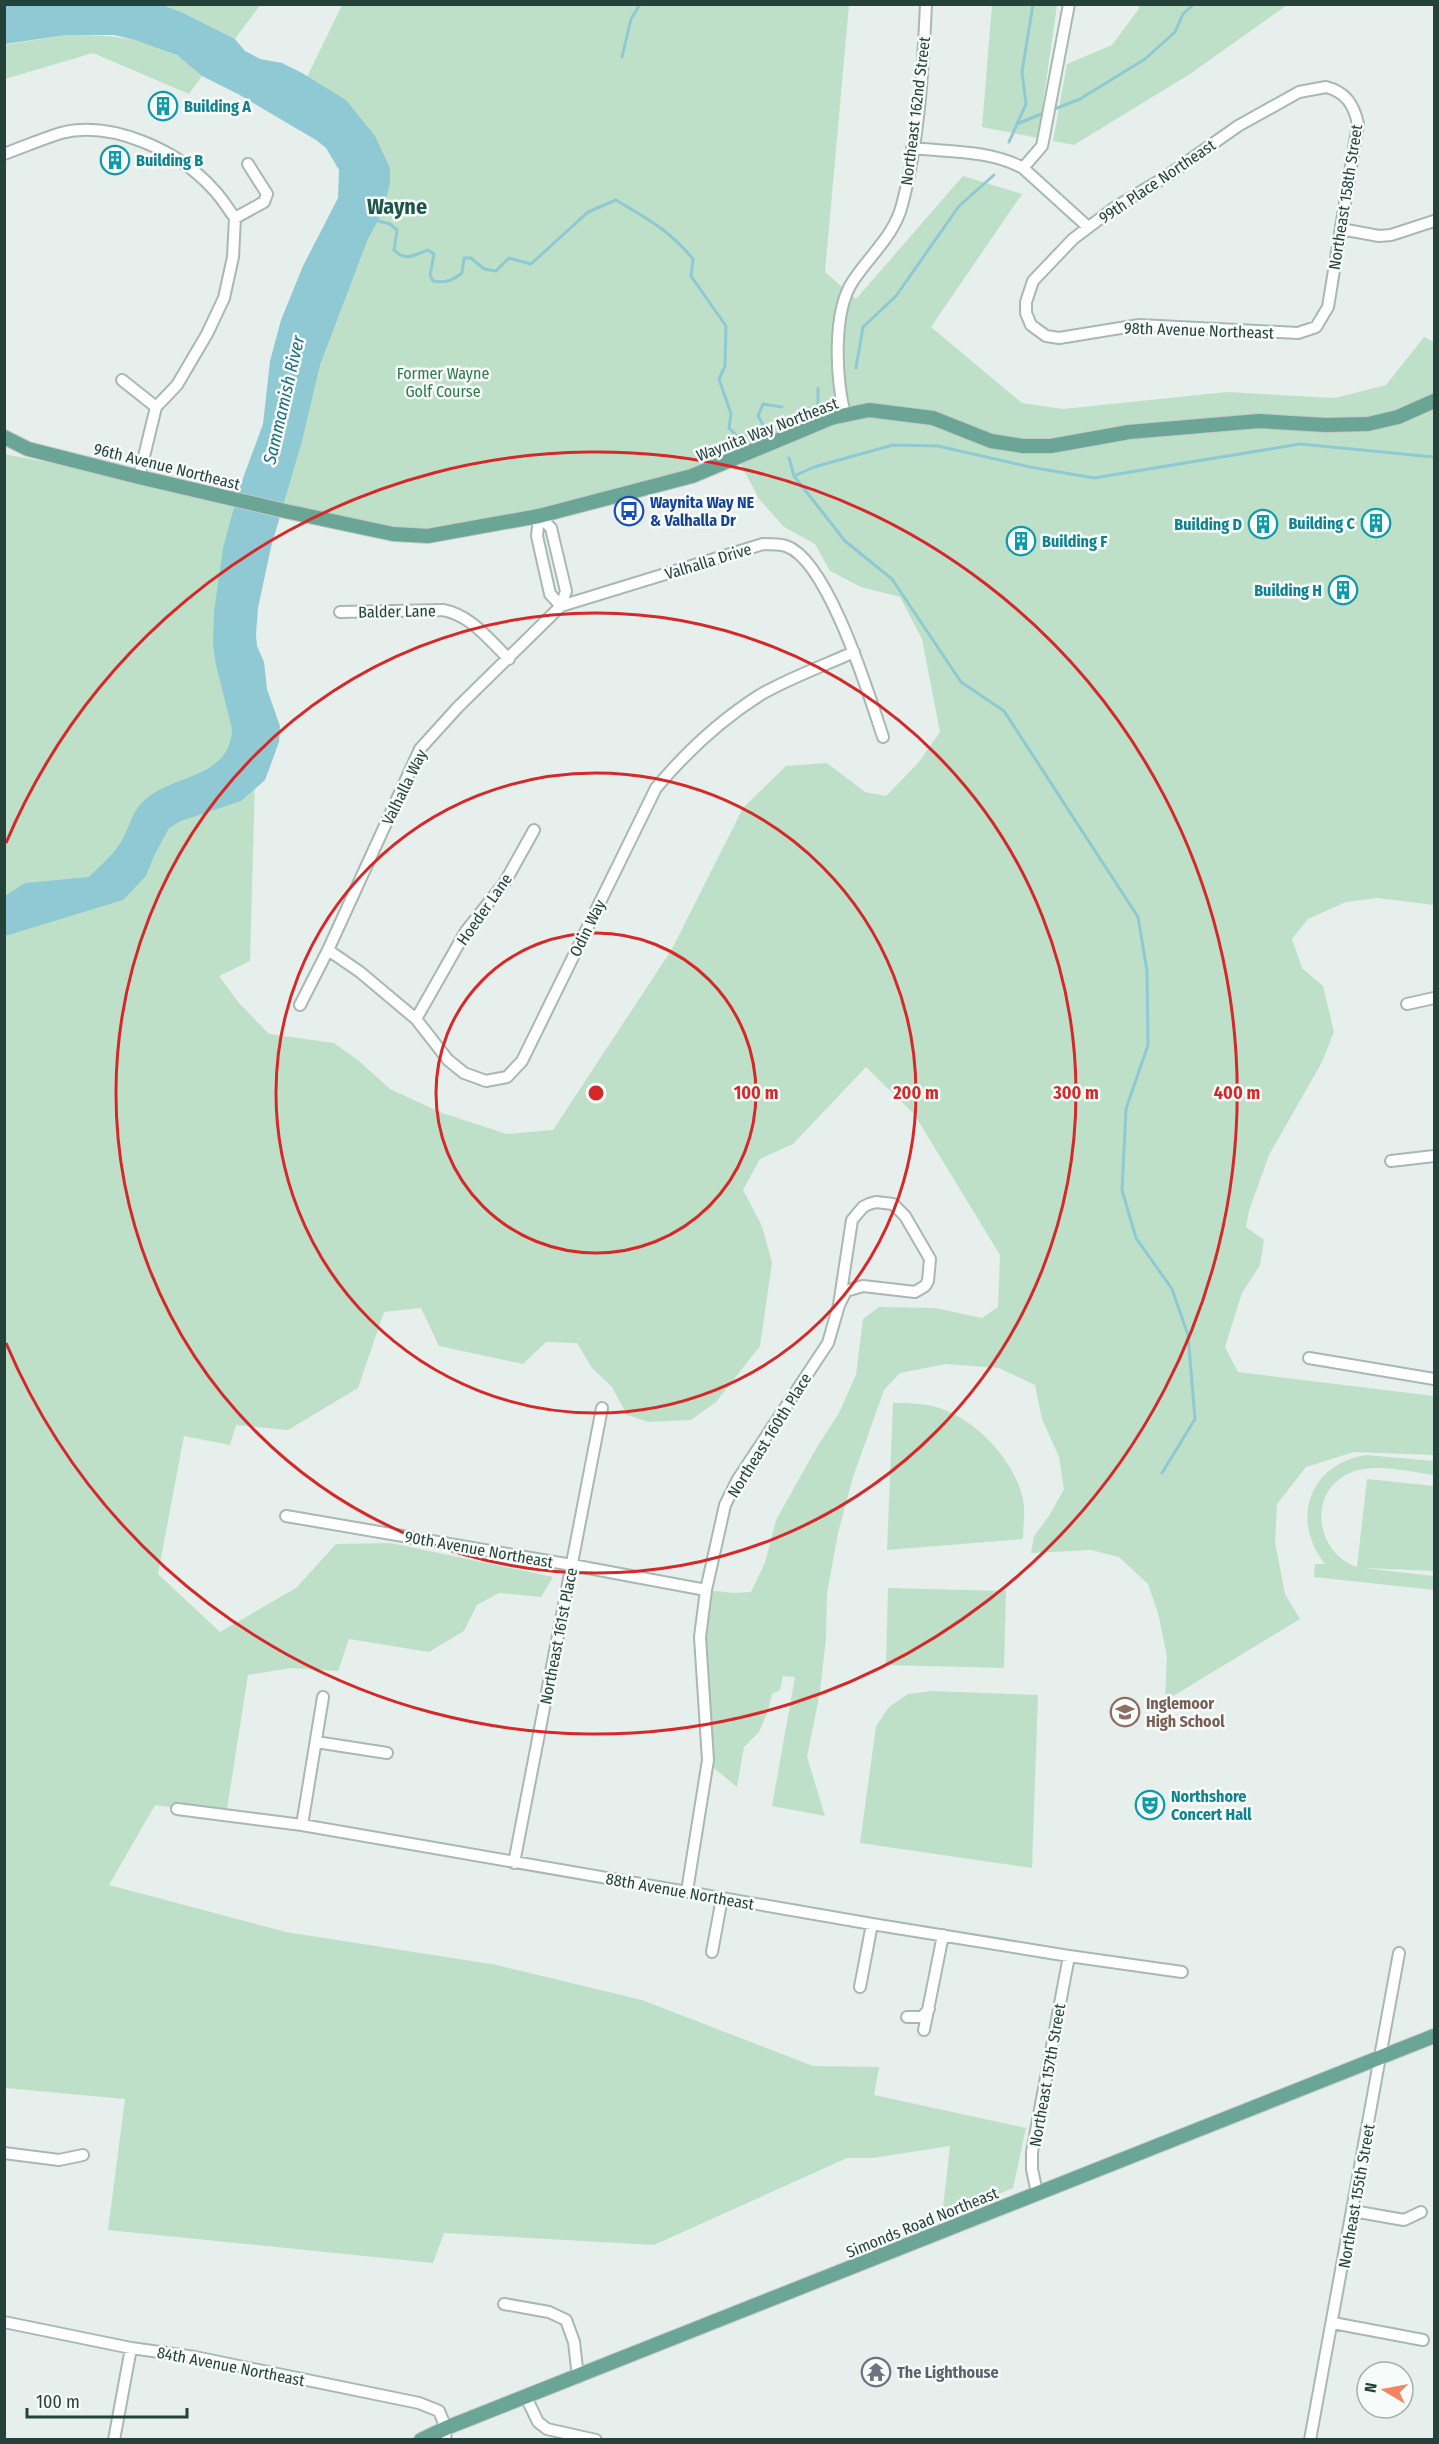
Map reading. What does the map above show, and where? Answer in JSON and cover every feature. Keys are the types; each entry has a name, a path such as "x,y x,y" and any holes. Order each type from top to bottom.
{"main road":[{"name":"Waynita Way Northeast","path":"324,519 393,534 428,536 539,516 692,476 831,418 869,410 901,412 933,418 991,441 1023,446 1051,446 1129,432 1259,421 1326,425 1368,424 1398,417 1434,401"},
{"name":"96th Avenue Northeast","path":"4,437 28,448 139,477 324,519"},
{"name":"Simonds Road Northeast","path":"421,2439 445,2434 526,2397 1434,2036"}],"street":[{"name":"Northeast 162nd Street","path":"845,415 838,372 842,306 850,286 882,246 898,217 912,148 926,4"},
{"path":"1023,168 1042,146 1070,4"},
{"name":"99th Place Northeast","path":"1026,308 1033,281 1088,227 1114,207 1167,176 1238,126 1299,92 1319,88"},
{"name":"Northeast 158th Street","path":"1316,327 1328,307 1358,124 1351,101 1334,90 1319,88"},
{"path":"4,154 62,133 98,130 147,143 176,158 213,188 235,218 233,257 224,298 207,334 177,385 156,407 139,477"},
{"path":"912,148 996,157 1023,168 1088,227"},
{"path":"235,218 264,202 267,194 248,164"},
{"path":"1341,229 1379,236 1391,235 1434,221"},
{"name":"98th Avenue Northeast","path":"1026,308 1031,325 1046,336 1059,338 1139,325 1298,333 1316,327"},
{"path":"123,380 156,407"},
{"path":"539,516 537,536 550,594 561,606"},
{"name":"Valhalla Drive","path":"561,606 763,544 787,546 818,574 854,652 883,736"},
{"name":"Valhalla Way","path":"300,1005 328,950 420,749 458,707 561,606"},
{"name":"Balder Lane","path":"340,612 443,610 455,612 466,618 509,659"},
{"name":"Odin Way","path":"328,950 360,972 416,1019 448,1060 464,1073 486,1081 507,1077 522,1061 656,788 687,751 718,725 762,694 854,652"},
{"name":"Hoeder Lane","path":"416,1019 466,931 505,882 534,831"},
{"path":"1407,1004 1434,998"},
{"path":"1390,1161 1434,1156"},
{"name":"Northeast 160th Place","path":"687,1892 708,1760 699,1637 706,1590 725,1505 738,1479 828,1343 839,1305 852,1220 868,1204 876,1202 893,1204 905,1216 930,1259 928,1281 925,1286 915,1292 857,1286 846,1291 839,1305"},
{"path":"1309,1358 1434,1379"},
{"name":"Northeast 161st Place","path":"514,1863 602,1408"},
{"name":"90th Avenue Northeast","path":"286,1516 706,1590"},
{"path":"302,1825 323,1697"},
{"path":"316,1742 387,1753"},
{"name":"88th Avenue Northeast","path":"177,1809 302,1825 943,1935 1182,1972"},
{"path":"712,1952 722,1898"},
{"path":"860,1987 872,1923"},
{"path":"924,2030 943,1935"},
{"name":"Northeast 155th Street","path":"1310,2439 1400,1953"},
{"name":"Northeast 157th Street","path":"1037,2193 1032,2169 1032,2152 1069,1956"},
{"path":"907,2017 920,2018 929,2009"},
{"path":"4,2154 59,2160 83,2155"},
{"path":"1353,2211 1404,2220 1421,2212"},
{"path":"504,2304 549,2312 566,2320 574,2342 578,2377"},
{"name":"84th Avenue Northeast","path":"4,2322 131,2348 195,2357 419,2403 439,2411 445,2434"},
{"path":"1333,2323 1423,2340"},
{"path":"114,2439 131,2348"},
{"path":"526,2397 541,2426 547,2430 596,2439"}],"green space":[{"path":"1140,4 1287,5 1190,74 1074,145 1053,141 1067,64 1112,45"},
{"path":"159,5 260,5 235,39 181,12"},
{"name":"Former Wayne Golf Course","path":"342,5 849,5 825,272 856,299 963,176 1022,194 931,327 1022,403 1063,409 1227,392 1335,398 1386,385 1424,337 1434,342 1434,905 1378,898 1346,902 1308,919 1292,939 1302,968 1323,986 1334,1032 1322,1062 1269,1155 1249,1211 1246,1227 1264,1240 1260,1265 1242,1293 1225,1347 1238,1372 1434,1396 1434,1455 1354,1452 1306,1467 1277,1504 1275,1542 1285,1594 1300,1619 1165,1701 1167,1656 1158,1613 1148,1584 1119,1557 1091,1550 1031,1553 1034,1536 1049,1516 1064,1489 1059,1457 1042,1419 1035,1385 999,1368 946,1364 900,1373 884,1390 853,1477 838,1533 827,1593 826,1638 820,1692 807,1757 825,1816 772,1806 795,1677 783,1676 780,1690 772,1694 759,1732 744,1747 737,1787 708,1763 700,1637 706,1590 751,1592 765,1563 776,1520 839,1413 856,1375 863,1319 879,1307 935,1308 982,1318 998,1307 1000,1255 914,1114 866,1067 793,1144 760,1159 743,1190 762,1226 772,1263 760,1346 716,1402 691,1420 649,1422 627,1415 612,1387 592,1368 577,1343 546,1342 523,1364 439,1346 421,1308 384,1312 358,1388 288,1430 236,1425 230,1445 184,1436 158,1574 220,1632 296,1588 336,1544 391,1543 553,1577 541,1597 499,1593 477,1605 464,1631 429,1652 349,1639 338,1671 291,1668 248,1675 226,1815 155,1805 109,1885 286,1932 497,1965 642,2000 813,2066 879,2067 874,2095 1026,2128 1013,2188 942,2216 950,2146 873,2158 847,2158 654,2245 444,2233 433,2263 108,2230 125,2099 5,2088 4,454 259,502 249,563 256,746 250,961 219,976 239,1003 269,1034 334,1043 359,1061 390,1089 442,1113 507,1134 553,1130 672,949 743,808 786,766 827,763 865,792 886,796 918,763 940,732 922,639 900,597 861,587 830,571 815,544 784,527 759,499 737,457 693,476 428,536 261,502 344,219 351,144 307,77"},
{"path":"992,5 1057,5 1038,138 982,127"},
{"path":"66,35 108,36 136,40 179,57 202,76 189,94 93,53 5,79 4,45"},
{"path":"893,1403 910,1403 939,1408 968,1422 982,1433 1005,1460 1021,1491 1024,1510 1023,1539 887,1550"},
{"path":"1366,1455 1434,1461 1434,1475 1382,1468 1352,1472 1338,1481 1328,1492 1322,1506 1325,1535 1332,1548 1343,1559 1357,1567 1367,1479 1434,1486 1434,1571 1363,1568 1434,1576 1434,1590 1314,1577 1315,1564 1325,1564 1314,1547 1309,1530 1308,1513 1311,1496 1319,1482 1331,1470 1346,1460"},
{"path":"888,1588 1006,1591 1004,1668 886,1665"},
{"path":"932,1691 1038,1695 1032,1868 860,1843 876,1726 889,1707 908,1694"}],"water":[{"name":"Sammamish River","path":"159,4 181,12 235,39 245,51 260,59 282,63 302,73 346,100 375,136 390,168 390,183 383,211 367,241 320,365 302,441 271,547 258,608 257,646 264,662 267,689 280,726 279,742 265,780 241,801 181,821 169,828 146,876 123,900 5,936 5,896 25,883 89,877 118,847 140,805 165,787 209,768 220,759 229,746 232,729 213,645 214,612 223,548 239,489 263,424 270,361 281,320 303,266 338,198 339,170 326,148 238,94 202,76 177,55 114,35 66,35 5,44 4,5"}],"waterway":[{"path":"622,57 631,19 640,4"},
{"path":"1009,142 1026,104 1022,72 1033,4"},
{"path":"1052,110 1080,99 1145,59 1175,32 1183,14 1194,4"},
{"path":"1017,124 1046,112"},
{"path":"856,368 863,327 896,296 959,206 994,175"},
{"path":"375,220 390,224 397,230 394,250 398,254 406,257 428,250 434,254 430,275 433,281 445,281 452,280 462,273 464,258 471,258 484,269 496,271 509,258 531,264 588,212 616,200 666,232 693,259 691,276 726,326 725,366 719,379 731,414 729,428 737,436 753,436 766,430 758,416 763,404 782,407"},
{"path":"810,409 818,407 818,388"},
{"path":"794,476 814,467 893,445 938,446 1030,467 1094,478 1300,444 1434,457"},
{"path":"789,458 794,476 845,541 892,579 961,682 1004,711 1138,917 1147,971 1148,1045 1126,1109 1122,1190 1136,1238 1172,1289 1188,1335 1195,1419 1162,1473"}],"place":[{"name":"Building A","path":"163,106"},
{"name":"Building B","path":"115,160"},
{"name":"Waynita Way NE & Valhalla Dr","path":"629,511"},
{"name":"Building C","path":"1376,523"},
{"name":"Building D","path":"1263,524"},
{"name":"Building F","path":"1021,541"},
{"name":"Building H","path":"1343,590"},
{"name":"Inglemoor High School","path":"1125,1712"},
{"name":"Northshore Concert Hall","path":"1150,1805"},
{"name":"The Lighthouse","path":"876,2372"}],"district":[{"name":"Wayne","path":"397,206"}]}
